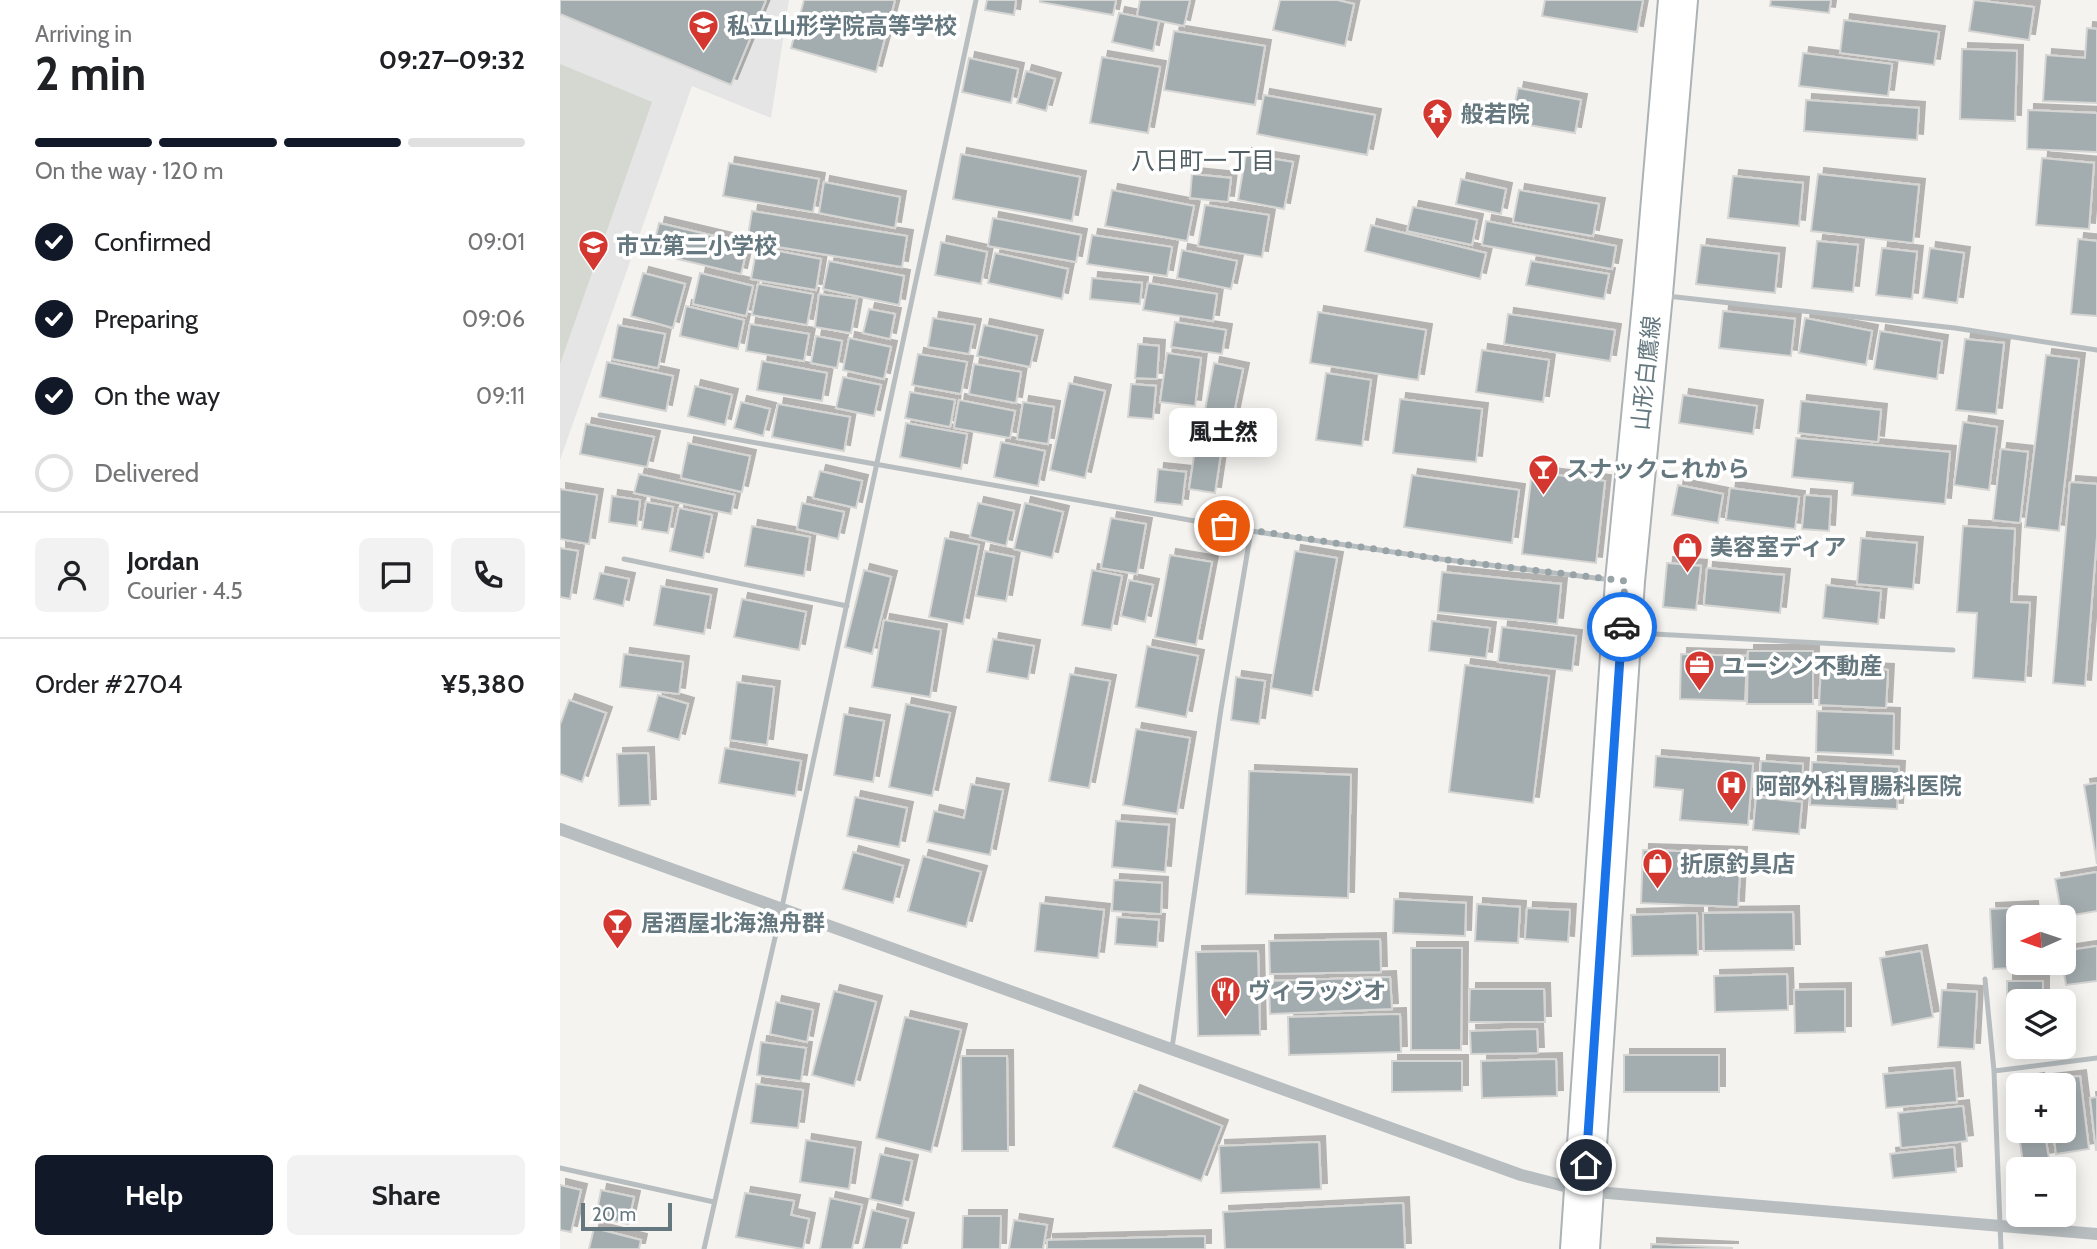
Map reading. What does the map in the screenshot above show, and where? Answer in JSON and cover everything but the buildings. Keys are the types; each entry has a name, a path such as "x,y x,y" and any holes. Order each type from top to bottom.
{"main road":[{"name":"山形白鷹線","path":"1580,1249 1625,581 1678,0"}],"street":[{"path":"560,829 1521,1175 1584,1191 2097,1234"}],"lane":[{"path":"704,1249 782,907 976,0"},
{"path":"1653,295 1955,328 2097,350"},
{"path":"600,415 1251,531 1440,559 1625,581"},
{"path":"1172,1048 1219,722 1251,531"},
{"path":"624,559 847,606"},
{"path":"1621,632 1952,650"},
{"path":"1985,979 1994,1072 2001,1249"},
{"path":"1994,1072 2097,1058"},
{"path":"560,1168 714,1202"}],"shaded area":[{"name":"市立第二小学校","path":"560,0 789,0 771,118 692,86 560,460"},
{"path":"560,64 652,102 560,364"}],"way so far":[{"path":"1224,526 1440,559 1625,581 1622,627"}],"place":[{"name":"私立山形学院高等学校","path":"704,53"},
{"name":"般若院","path":"1438,141"},
{"name":"市立第二小学校","path":"593,273"},
{"name":"スナックこれから","path":"1543,496"},
{"name":"風土然","path":"1224,526"},
{"name":"美容室ディア","path":"1687,574"},
{"name":"ユーシン不動産","path":"1699,693"},
{"name":"阿部外科胃腸科医院","path":"1732,813"},
{"name":"折原釣具店","path":"1657,891"},
{"name":"居酒屋北海漁舟群","path":"618,950"},
{"name":"ヴィラッジオ","path":"1225,1018"}],"district":[{"name":"八日町一丁目","path":"1203,160"}],"route":[{"path":"1586,1165 1622,627"}]}
